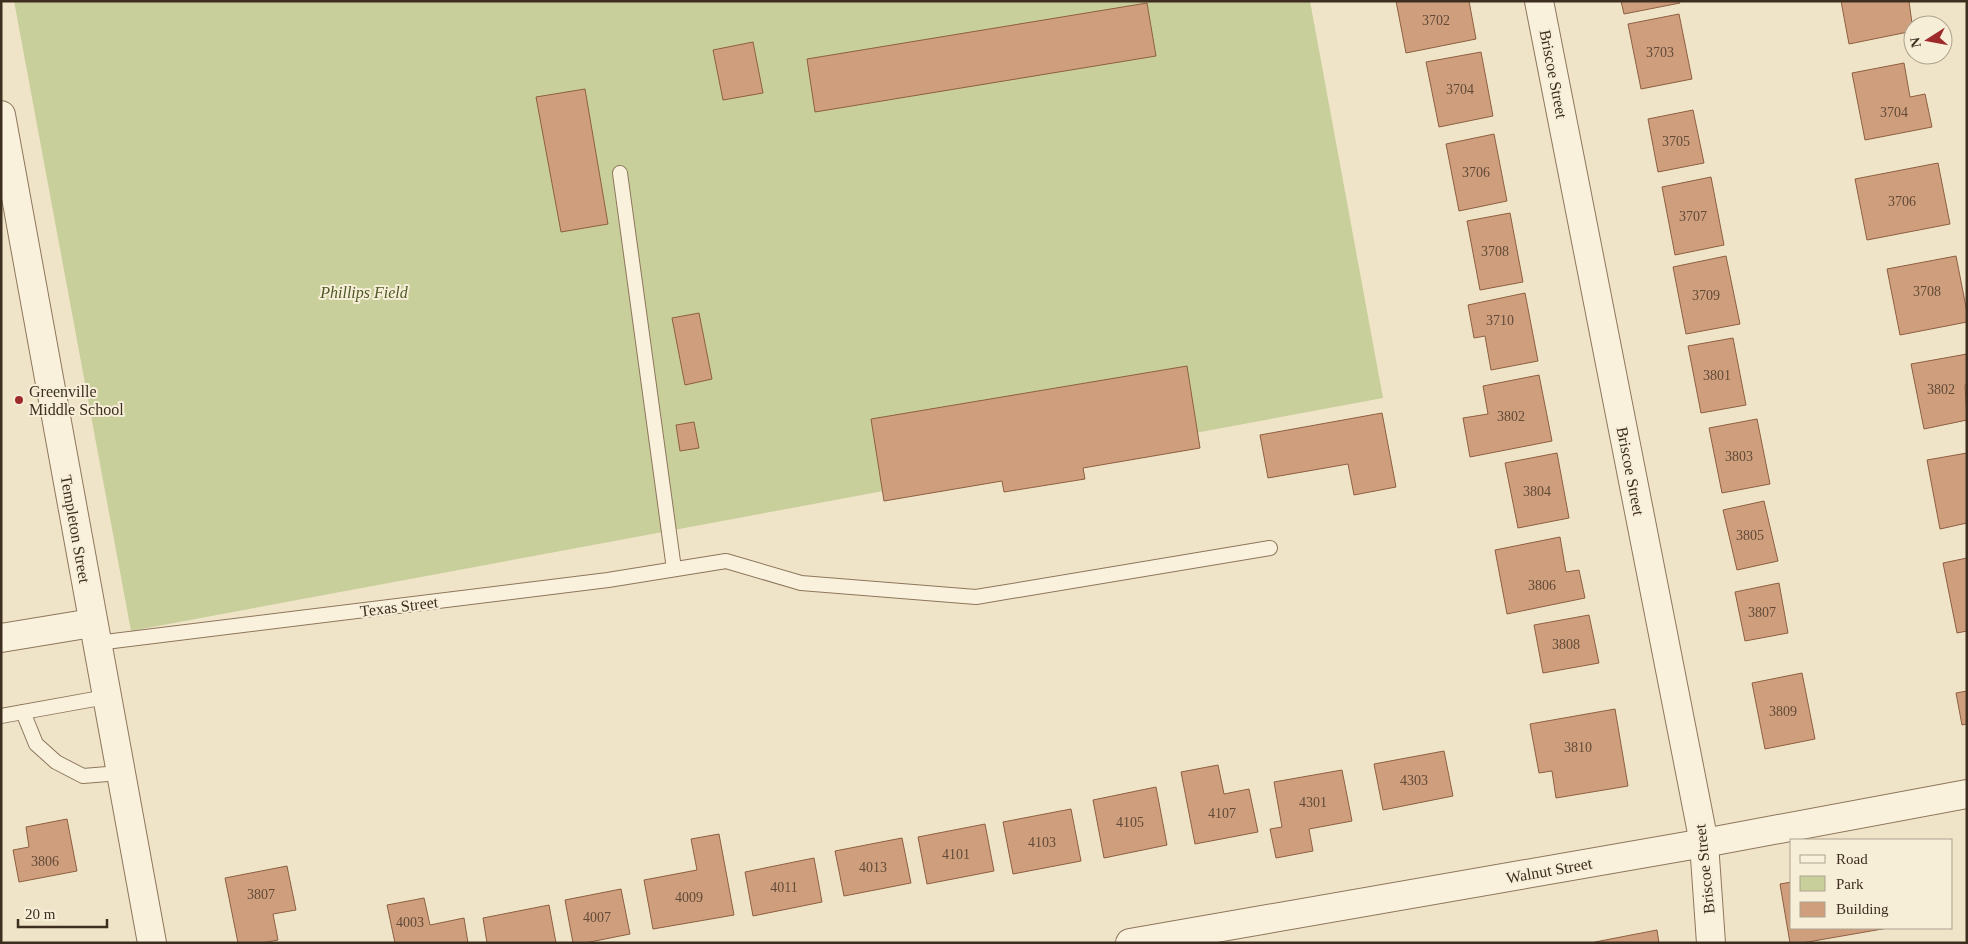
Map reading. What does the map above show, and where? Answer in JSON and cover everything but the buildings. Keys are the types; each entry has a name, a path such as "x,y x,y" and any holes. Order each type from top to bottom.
{"street":[{"name":"Briscoe Street","path":"1540,1 1704,843 1711,943"},
{"name":"Templeton Street","path":"1,115 152,943"},
{"name":"Texas Street","path":"1,638 94,633"},
{"name":"Walnut Street","path":"1130,943 1704,843 1967,794"}],"lane":[{"path":"620,173 674,569"},
{"name":"Texas Street","path":"94,633 608,580 726,561 801,583 976,597 1270,548"},
{"path":"1,716 106,697"},
{"path":"23,712 36,744 56,762 83,776 120,773"}],"green space":[{"name":"Phillips Field","path":"14,1 1310,1 1383,398 131,631"}],"place":[{"name":"Greenville Middle School","path":"19,400"}]}
